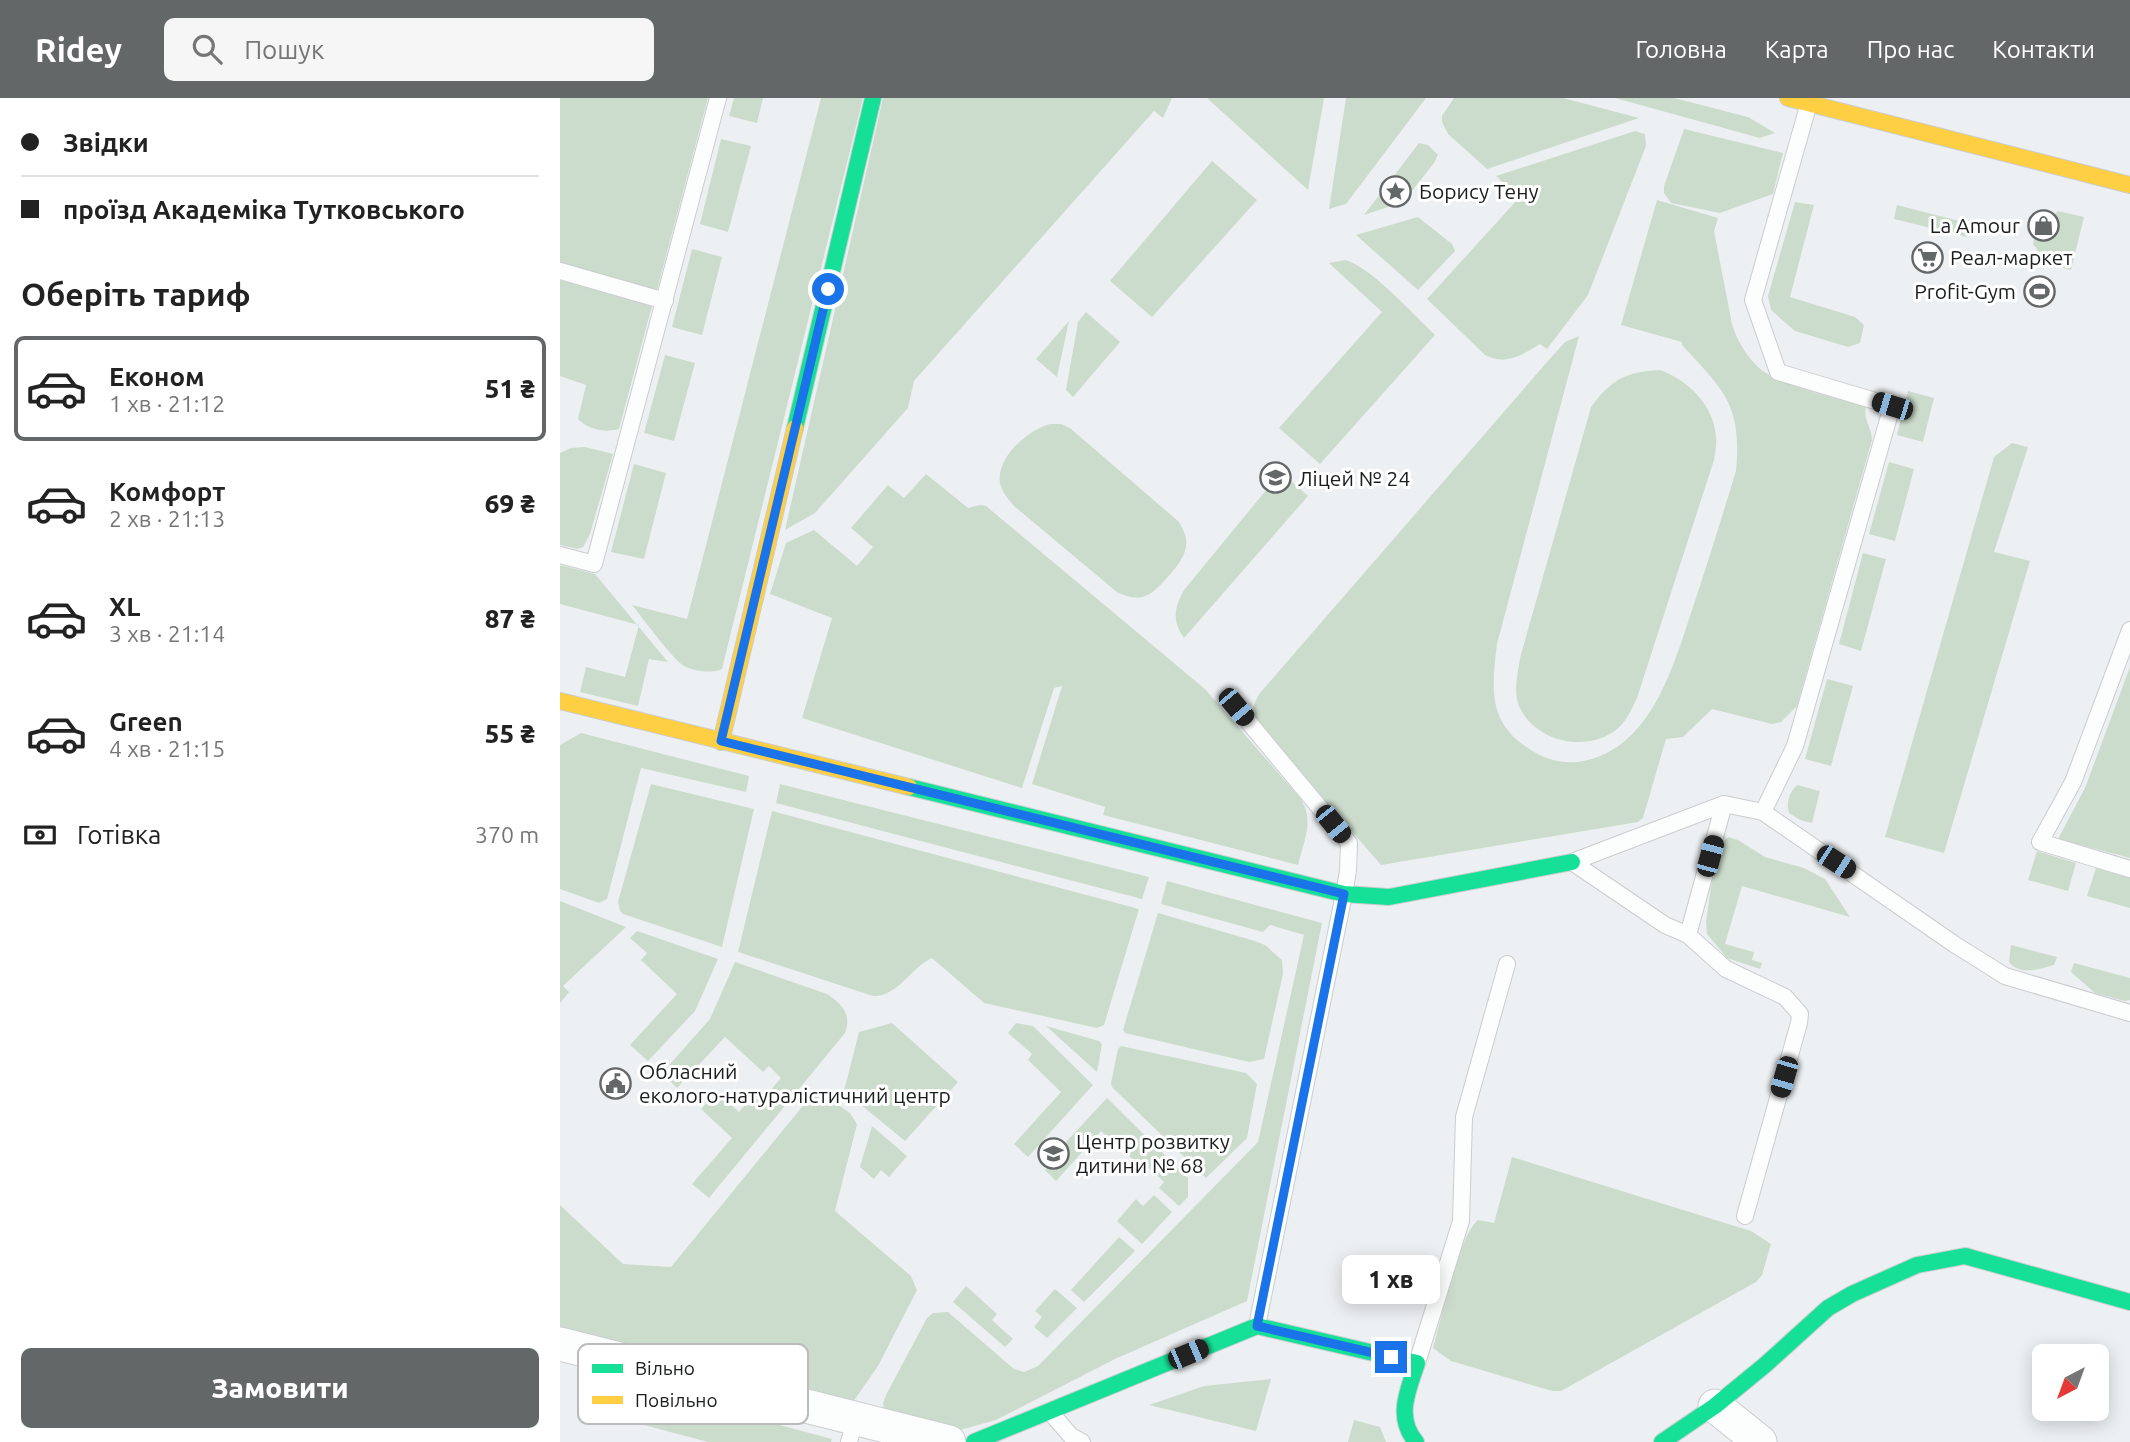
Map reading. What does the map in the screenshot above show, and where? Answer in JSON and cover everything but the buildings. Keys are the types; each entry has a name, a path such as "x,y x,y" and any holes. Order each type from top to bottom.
{"street":[{"path":"721,741 873,98"},
{"path":"1788,98 2128,178"},
{"path":"560,701 1344,894 1389,897 1572,862"},
{"path":"1661,1442 1715,1406 1828,1308 1852,1294 1917,1265 1965,1256 2130,1302"},
{"path":"974,1442 1257,1326 1417,1363 1403,1419 1406,1432 1416,1442"},
{"path":"560,1345 578,1350"},
{"path":"1715,1406 1760,1442"},
{"path":"808,1418 852,1431 949,1442"}],"lane":[{"path":"560,555 594,564 718,98"},
{"path":"1763,812 1795,746 1892,406 1778,372 1754,300 1809,103"},
{"path":"560,271 665,300"},
{"path":"2130,630 2073,782 2040,842 2130,869"},
{"path":"1236,707 1349,843 1349,871 1257,1326"},
{"path":"1688,935 1724,804"},
{"path":"1572,862 1724,804 1763,812 1954,944 2005,976 2130,1013"},
{"path":"1572,862 1665,925 1688,935 1726,969 1785,997 1800,1014 1745,1216"},
{"path":"1417,1363 1461,1221 1464,1117 1507,964"},
{"path":"1050,1412 1071,1436 1082,1442"}],"green space":[{"path":"560,98 708,98 657,290 560,263"},
{"path":"734,98 763,98 757,123 729,116"},
{"path":"821,98 863,98 722,669 714,671 688,668 666,648 632,605 687,619"},
{"path":"883,98 1172,98 1163,118 1154,111 914,381 908,408 815,513 785,530"},
{"path":"1207,98 1324,98 1308,190"},
{"path":"1346,98 1426,98 1346,204 1329,209"},
{"path":"1454,98 1563,98 1639,118 1487,169 1448,134 1442,122 1442,116"},
{"path":"1615,98 1674,98 1748,117 1775,133 1760,138"},
{"path":"1684,129 1783,153 1773,194 1720,213 1671,203 1664,193 1664,186"},
{"path":"1635,131 1645,134 1646,146 1588,295 1547,349 1540,344 1506,359 1485,355 1427,299 1519,198 1496,176"},
{"path":"721,139 751,146 728,232 700,224"},
{"path":"1419,143 1428,145 1438,155 1434,163 1403,202 1364,215"},
{"path":"1212,161 1257,200 1152,317 1110,281"},
{"path":"1657,200 1718,218 1714,231 1732,324 1741,344 1755,364 1788,384 1866,406 1872,440 1797,706 1781,722 1772,724 1712,709 1683,737 1666,739 1643,818 1638,822 1381,865 1255,720 1255,703 1260,693 1547,362 1565,342 1579,336 1497,644 1495,702 1505,726 1528,748 1556,761 1580,762 1611,751 1631,736 1647,717 1671,670 1736,471 1737,448 1733,414 1727,400 1682,342 1621,325"},
{"path":"1795,202 1814,205 1790,297 1855,317 1864,325 1860,343 1848,347 1795,331 1771,310 1768,296"},
{"path":"1897,205 1971,224 1967,237 1894,219"},
{"path":"2058,211 2084,217 2071,270 2035,260 2035,232 2048,235 2052,217"},
{"path":"1418,217 1452,244 1455,251 1418,290 1356,235"},
{"path":"692,249 722,257 702,335 672,327"},
{"path":"1345,260 1379,281 1435,335 1320,464 1279,428 1382,312 1329,263"},
{"path":"560,280 652,306 619,429 597,430 578,419 586,385 560,376"},
{"path":"1086,312 1120,342 1073,397 1066,390 1078,322"},
{"path":"1069,321 1057,377 1036,359"},
{"path":"665,355 695,363 674,441 644,433"},
{"path":"1660,370 1680,380 1705,404 1714,425 1714,460 1631,711 1620,727 1604,737 1576,742 1562,740 1537,728 1519,706 1516,689 1520,658 1591,407 1620,379 1628,375"},
{"path":"1908,391 1934,398 1923,442 1897,435"},
{"path":"1050,424 1061,424 1070,428 1178,521 1186,538 1185,552 1172,572 1151,593 1138,598 1118,593 1014,506 1004,492 1000,473 1008,454 1023,438"},
{"path":"2012,443 2028,447 1994,552 2030,561 1944,853 1885,837 1994,457"},
{"path":"585,447 613,454 590,534 583,547 577,549 560,545 560,453 571,448"},
{"path":"1889,462 1914,469 1895,541 1869,534"},
{"path":"634,464 666,473 644,559 611,552"},
{"path":"1281,472 1308,496 1184,638 1176,614 1184,590"},
{"path":"926,474 968,508 986,506 1205,689 1300,798 1308,822 1298,865 1103,815 1105,807 1032,784 1062,686 1054,688 1022,788 802,718 832,618 770,594 786,543 814,530 857,566 873,547 851,528 888,485 904,498"},
{"path":"1863,553 1886,559 1861,651 1839,644"},
{"path":"560,565 595,574 637,624 560,604"},
{"path":"639,627 668,662 649,659 638,706 580,692 586,667 625,677"},
{"path":"2130,667 2130,858 2058,839 2085,788"},
{"path":"1827,679 1853,686 1831,766 1805,759"},
{"path":"581,733 749,776 746,792 641,768 607,899 599,903 560,889 560,745"},
{"path":"651,784 754,809 722,947 620,911 618,902"},
{"path":"780,784 1149,877 1142,899 776,803"},
{"path":"1797,785 1820,791 1812,823 1789,813 1789,798"},
{"path":"772,811 1139,909 1104,1025 1097,1028 984,1003 932,958 890,992 873,996 738,952"},
{"path":"1729,837 1765,857 1804,868 1825,879 1850,917 1742,886 1725,944 1754,952 1752,960 1762,963 1760,969 1727,958 1707,934 1706,922 1722,842"},
{"path":"2037,851 2076,863 2068,891 2028,880"},
{"path":"2096,868 2130,878 2130,908 2087,896"},
{"path":"1167,881 1322,923 1247,1301 1115,1359 996,1420 960,1430 884,1409 887,1393 927,1318 933,1313 948,1312 1014,1369 1024,1372 1038,1366 1258,1142 1304,935 1270,925 1263,932 1161,904"},
{"path":"560,901 626,927 563,986 569,992 560,1003"},
{"path":"1158,913 1255,941 1265,945 1282,960 1283,974 1264,1059 1249,1062 1125,1033 1123,1030"},
{"path":"637,931 718,959 695,1011 648,1061 630,1045 677,994 641,960 647,953 630,938"},
{"path":"2011,945 2057,957 2054,965 2030,970 2019,969 2009,962"},
{"path":"735,962 827,994 844,1010 847,1026 845,1033 709,1198 692,1184 732,1138 701,1109 717,1092 739,1112 756,1092 764,1098 781,1078 769,1066 763,1072 725,1037 677,1088 662,1073 710,1019"},
{"path":"2074,963 2130,978 2130,1000 2095,993 2071,972"},
{"path":"892,1023 958,1082 905,1141 844,1091 859,1032"},
{"path":"1016,1023 1033,1026 1093,1085 1028,1157 1014,1144 1061,1092 1028,1060 1032,1054 1008,1033"},
{"path":"1046,1026 1099,1041 1102,1044 1097,1072"},
{"path":"1121,1046 1246,1073 1257,1084 1247,1138 1206,1178 1112,1087 1118,1049"},
{"path":"815,1091 850,1113 857,1124 835,1211 911,1276 917,1290 878,1366 853,1402 808,1391 808,1344 614,1344 560,1331 560,1205 623,1264 671,1267"},
{"path":"1107,1098 1188,1178 1188,1197 1179,1206 1159,1188 1164,1182 1140,1160 1137,1163 1101,1131 1056,1181 1045,1170 1055,1158 1053,1156"},
{"path":"872,1126 907,1156 889,1177 881,1170 874,1179 860,1167"},
{"path":"1512,1157 1751,1231 1771,1244 1762,1275 1756,1282 1561,1391 1552,1391 1451,1361 1433,1348 1451,1279 1471,1229 1478,1220 1494,1223"},
{"path":"1154,1195 1172,1212 1142,1244 1117,1221 1136,1199 1143,1206"},
{"path":"1119,1237 1135,1251 1084,1302 1071,1290"},
{"path":"966,1286 997,1314 992,1320 1013,1339 1005,1347 953,1302"},
{"path":"1055,1289 1077,1308 1047,1338 1034,1327 1042,1317 1035,1311"},
{"path":"1271,1379 1256,1431 1149,1405 1204,1386"},
{"path":"1354,1420 1380,1427 1386,1442 1348,1442"},
{"path":"640,1424 776,1424 832,1439 831,1442 708,1442"}],"traffic: fast":[{"path":"795,428 873,98"},
{"path":"909,787 1344,894 1389,897 1572,862"},
{"path":"1662,1442 1715,1406 1828,1308 1852,1294 1917,1265 1965,1256 2130,1302"},
{"path":"974,1442 1257,1326 1417,1363 1405,1404 1406,1423 1416,1442"}],"traffic: slow":[{"path":"1788,98 2130,185"},
{"path":"721,742 795,428"},
{"path":"560,701 909,787"}],"place":[{"name":"Борису Тену","path":"1396,191"},
{"name":"La Amour","path":"2043,225"},
{"name":"Реал-маркет","path":"1927,257"},
{"name":"Profit-Gym","path":"2039,291"},
{"name":"Ліцей № 24","path":"1275,478"},
{"name":"Обласний еколого-натуралістичний центр","path":"616,1083"},
{"name":"Центр розвитку дитини № 68","path":"1053,1153"}],"route":[{"path":"828,289 721,741 1344,894 1257,1326 1391,1357"}]}
